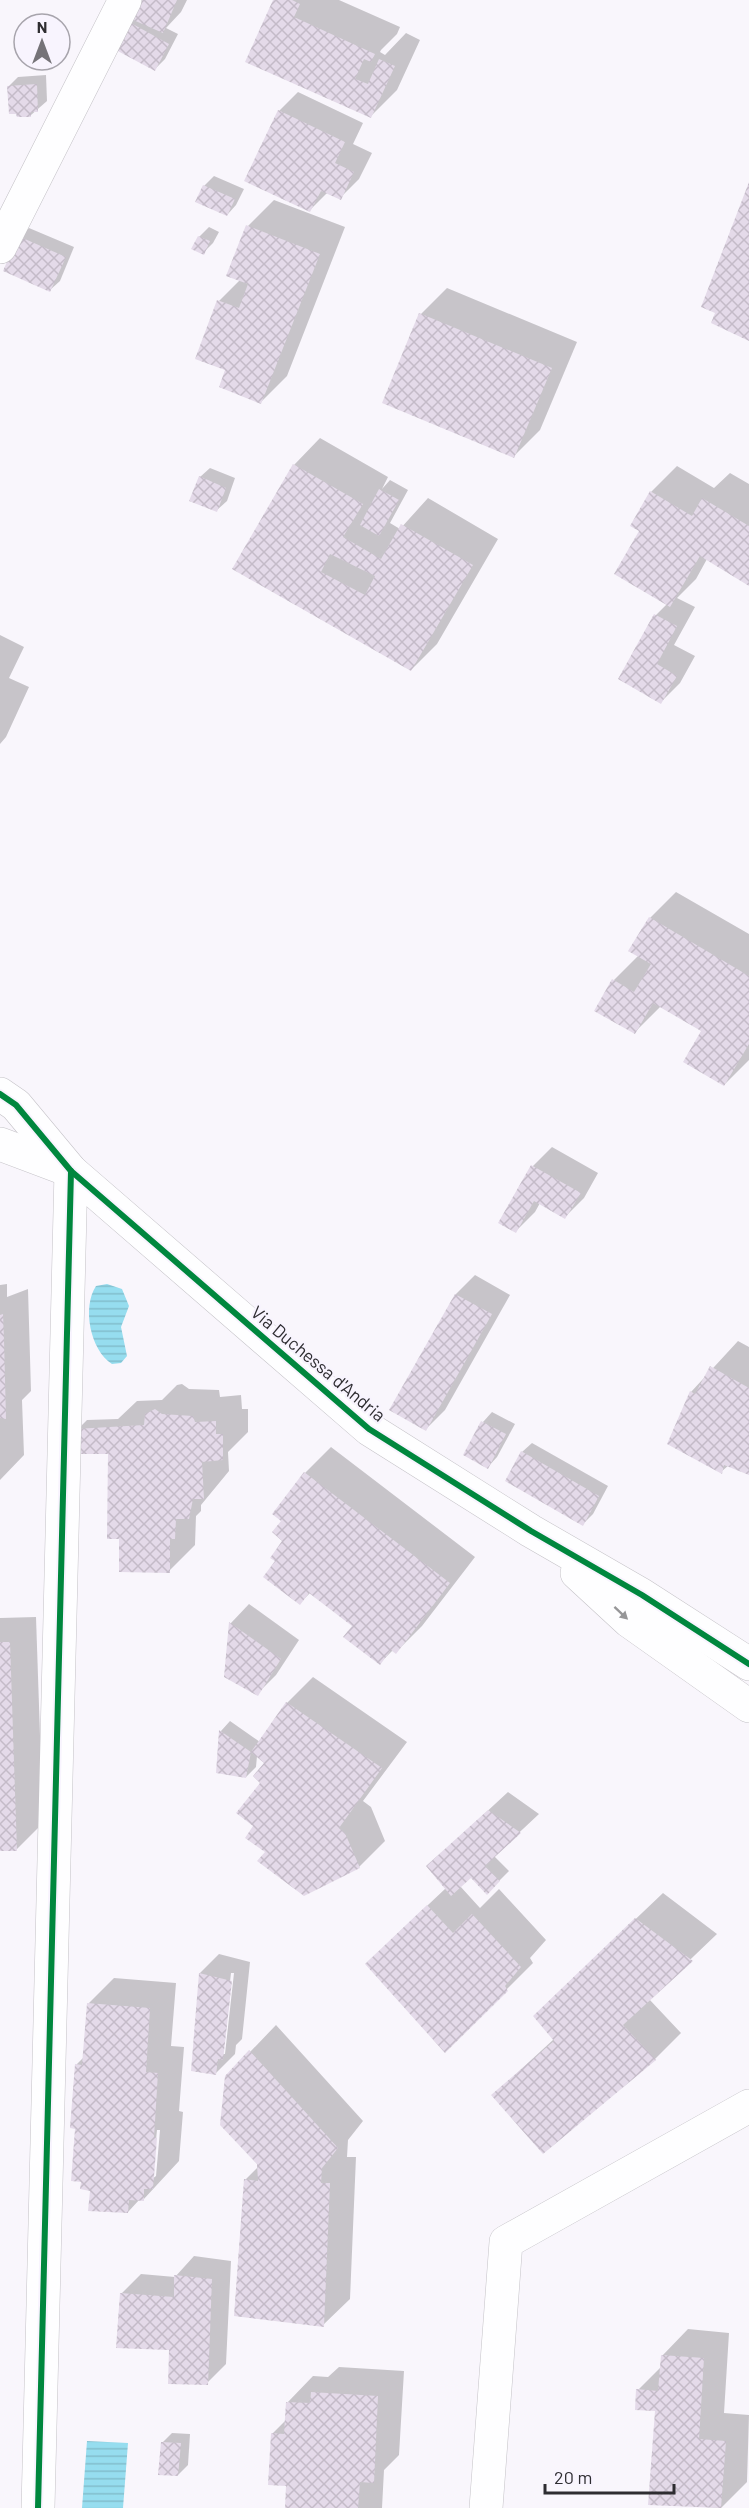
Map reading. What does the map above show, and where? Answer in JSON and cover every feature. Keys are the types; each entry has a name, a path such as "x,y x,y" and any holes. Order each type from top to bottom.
{"street":[{"path":"0,247 125,0"},
{"name":"Via Duchessa d'Andria","path":"0,1094 16,1105 71,1171 369,1429 531,1531 642,1595 749,1664"},
{"name":"Via Duchessa d'Andria","path":"0,1144 71,1171"},
{"path":"38,2508 71,1171"},
{"name":"Via Duchessa d'Andria","path":"531,1531 629,1621 749,1706"},
{"path":"486,2508 506,2242 749,2106"}],"water":[{"path":"107,1284 122,1289 129,1306 121,1327 127,1356 121,1363 112,1364 104,1357 98,1349 90,1328 92,1295 96,1286"},
{"path":"87,2441 128,2443 123,2508 82,2508"}],"building":[{"path":"139,0 177,0 163,33 131,19"},
{"path":"273,0 292,0 300,4 294,17 375,54 371,62 364,59 355,79 368,84 379,59 395,66 371,118 245,62"},
{"path":"129,22 169,44 155,71 114,49"},
{"path":"37,84 38,112 31,112 31,117 17,117 16,114 9,114 7,86"},
{"path":"278,110 345,142 335,163 354,172 341,200 321,191 310,212 244,181"},
{"path":"749,182 749,341 711,323 715,313 701,307"},
{"path":"203,185 235,199 227,216 195,202"},
{"path":"246,225 320,254 261,404 219,387 225,370 195,359 217,300 239,308 248,284 226,276"},
{"path":"18,236 66,257 50,292 3,271"},
{"path":"198,236 210,241 204,255 191,249"},
{"path":"419,313 552,368 514,458 382,403"},
{"path":"293,464 363,504 343,537 381,559 401,524 473,565 411,671 232,569","holes":["330,554 375,576 365,595 321,572"]},
{"path":"199,476 226,488 217,512 189,501"},
{"path":"379,489 399,500 379,536 360,525"},
{"path":"650,491 692,516 702,498 749,526 749,586 700,556 670,607 614,574 639,531 630,526"},
{"path":"654,614 677,626 657,664 677,676 661,704 618,679"},
{"path":"649,917 749,976 749,1044 724,1086 683,1062 701,1031 653,1003 635,1034 594,1011 612,979 634,992 651,964 628,951"},
{"path":"531,1165 581,1193 565,1219 534,1201 516,1233 498,1223"},
{"path":"455,1294 492,1314 426,1431 389,1410"},
{"path":"3,1314 6,1419 0,1418 0,1315"},
{"path":"710,1366 749,1388 749,1475 724,1465 722,1474 667,1444 690,1391 695,1394"},
{"path":"155,1409 162,1414 193,1416 195,1422 216,1421 216,1434 223,1434 223,1460 202,1462 204,1499 193,1499 189,1519 176,1519 175,1539 170,1539 170,1573 119,1572 119,1539 107,1539 108,1454 75,1454 75,1429 144,1425 145,1414"},
{"path":"481,1421 506,1434 488,1469 463,1455"},
{"path":"521,1451 599,1496 583,1526 505,1481"},
{"path":"304,1472 450,1583 396,1654 391,1650 380,1665 343,1637 352,1626 309,1593 300,1605 263,1577 275,1561 270,1558 282,1541 272,1532 281,1521 272,1514"},
{"path":"229,1622 281,1659 258,1696 224,1677"},
{"path":"0,1642 10,1642 17,1851 0,1851"},
{"path":"286,1702 382,1768 339,1828 345,1833 360,1868 304,1896 257,1861 265,1852 245,1838 253,1826 236,1813 260,1783 253,1776 264,1763 251,1752"},
{"path":"219,1730 251,1752 246,1778 216,1773"},
{"path":"488,1810 521,1833 485,1866 500,1881 487,1895 471,1878 451,1896 426,1866"},
{"path":"427,1905 453,1933 472,1914 521,1967 505,1986 508,1991 445,2053 365,1964"},
{"path":"635,1918 693,1961 623,2025 656,2060 543,2154 491,2095 554,2041 533,2016"},
{"path":"199,1973 232,1981 223,2060 218,2059 216,2075 191,2071"},
{"path":"87,2003 150,2008 146,2072 158,2073 154,2137 157,2138 153,2189 144,2189 144,2201 129,2200 128,2213 88,2211 90,2191 80,2189 81,2182 71,2181 75,2129 70,2128 75,2064 82,2065"},
{"path":"249,2050 338,2148 322,2168 321,2183 330,2183 324,2327 234,2316 244,2179 258,2181 257,2164 220,2125 225,2076"},
{"path":"174,2275 212,2279 208,2385 168,2384 169,2350 116,2348 120,2293 174,2297"},
{"path":"661,2355 704,2358 699,2439 726,2441 721,2508 648,2505 655,2411 635,2410 636,2389 658,2391"},
{"path":"311,2392 378,2396 374,2483 360,2482 358,2508 285,2508 286,2486 268,2485 271,2433 284,2434 286,2402 310,2403"},
{"path":"161,2442 181,2443 178,2476 158,2475"}],"cycle path":[{"path":"0,1094 16,1105 71,1171 369,1429 531,1531 642,1595 749,1664"},
{"path":"38,2508 71,1171"}]}
